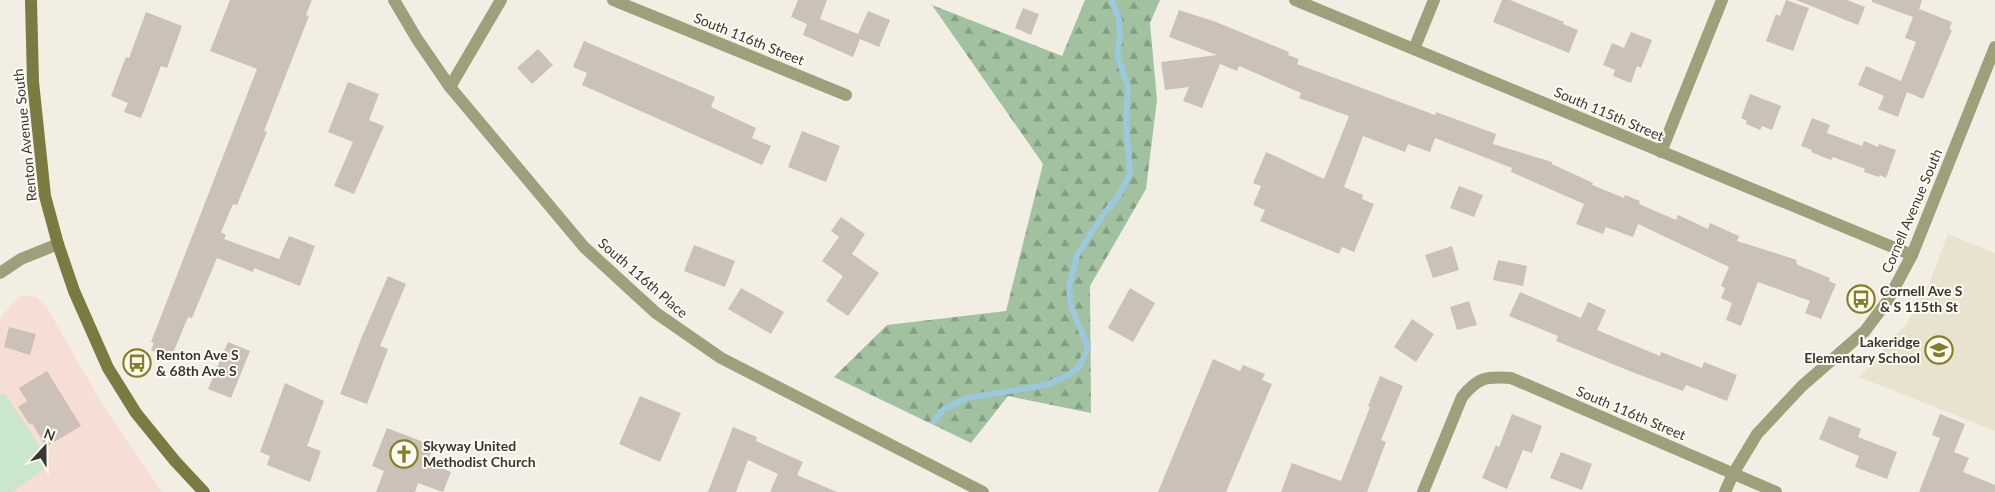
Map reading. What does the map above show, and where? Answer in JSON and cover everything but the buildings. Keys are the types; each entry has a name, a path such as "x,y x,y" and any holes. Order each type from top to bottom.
{"main road":[{"name":"Renton Avenue South","path":"31,0 33,82 44,186 58,244 74,291 108,368 136,413 153,436 204,492"}],"street":[{"name":"South 116th Place","path":"394,0 417,39 450,87 584,247 656,313 721,358 983,492"},
{"path":"450,87 501,0"},
{"name":"South 116th Street","path":"613,0 846,95"},
{"name":"South 115th Street","path":"1295,0 1912,255"},
{"path":"1414,49 1434,0"},
{"path":"1661,152 1722,0"},
{"name":"Cornell Avenue South","path":"1725,492 1733,474 1757,434 1802,386 1870,326 1888,300 1912,255 1995,47"},
{"path":"0,273 21,259 58,244"},
{"name":"South 116th Street","path":"1424,492 1462,397 1472,385 1491,376 1511,378 1776,492"}],"shaded area":[{"name":"Lakeridge Elementary School","path":"1948,234 1995,253 1995,431 1859,377 1907,323 1929,284"},
{"path":"21,296 36,297 47,308 104,407 162,492 0,492 0,320 9,307"}],"green space":[{"path":"1085,0 1160,0 1150,23 1157,100 1146,189 1090,286 1091,413 1008,396 971,443 834,377 887,325 1006,311 1043,164 932,5 1062,56"},
{"path":"5,393 51,464 12,492 0,492 0,394"}],"waterway":[{"path":"934,421 944,409 967,398 1046,385 1069,375 1080,366 1088,347 1071,306 1069,286 1077,255 1100,219 1119,195 1130,173 1126,123 1128,87 1117,54 1120,38 1119,20 1112,0"}],"place":[{"name":"Cornell Ave S & S 115th St","path":"1861,299"},
{"name":"Lakeridge Elementary School","path":"1939,350"},
{"name":"Renton Ave S & 68th Ave S","path":"137,363"},
{"name":"Skyway United Methodist Church","path":"404,454"}]}
